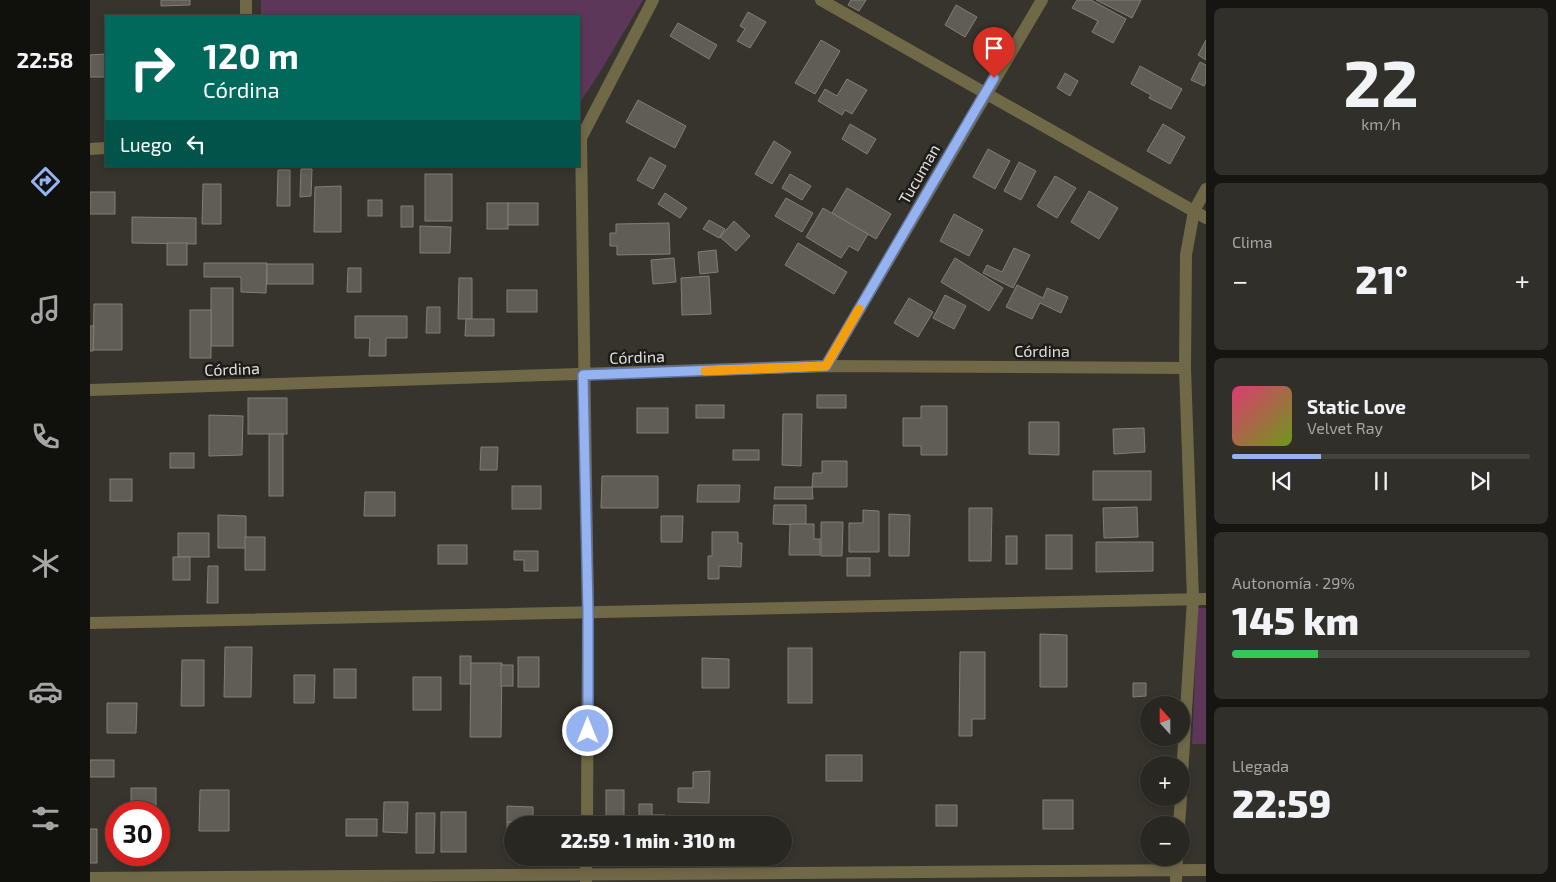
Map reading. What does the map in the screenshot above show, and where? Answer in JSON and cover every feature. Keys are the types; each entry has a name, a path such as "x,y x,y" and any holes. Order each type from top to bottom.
{"street":[{"path":"246,0 246,15"},
{"path":"587,816 588,612 580,138 653,0"},
{"path":"821,0 1206,218"},
{"name":"Tucuman","path":"826,366 1042,0"},
{"path":"90,149 105,148"},
{"path":"1184,756 1200,599 1185,368 1186,255 1194,211 1206,189"},
{"name":"Córdina","path":"90,390 826,366 1185,368"},
{"path":"90,623 1200,599"},
{"path":"90,878 586,878 1206,870"}],"shaded area":[{"path":"261,0 643,0 580,102 580,15 261,15"},
{"path":"1198,608 1206,608 1206,744 1192,744"}],"building":[{"path":"161,0 190,0 190,5 161,6"},
{"path":"851,0 866,0 859,11 848,5"},
{"path":"1077,0 1091,0 1126,19 1113,43 1092,32 1098,21 1072,8"},
{"path":"1096,0 1141,0 1132,18"},
{"path":"956,5 977,17 965,37 945,25"},
{"path":"748,12 766,22 750,48 737,41 745,29 740,26"},
{"path":"678,23 717,45 709,59 670,36"},
{"path":"821,40 840,51 815,94 795,83"},
{"path":"1206,40 1206,60 1198,55"},
{"path":"105,54 105,77 90,77 90,55"},
{"path":"1200,62 1206,65 1206,82 1204,86 1191,80"},
{"path":"1140,66 1182,89 1171,109 1149,98 1151,95 1131,84"},
{"path":"1065,73 1078,81 1070,96 1057,88"},
{"path":"847,79 867,90 852,114 845,110 842,115 818,101 825,89 837,96"},
{"path":"638,100 686,126 675,148 626,122"},
{"path":"850,124 876,139 867,154 842,139"},
{"path":"1163,124 1185,137 1170,164 1147,151"},
{"path":"774,141 791,152 772,184 755,174"},
{"path":"988,149 1010,161 995,189 973,177"},
{"path":"650,157 666,166 653,189 637,180"},
{"path":"1019,162 1036,171 1021,200 1004,191"},
{"path":"301,169 312,169 311,196 300,197"},
{"path":"278,170 290,170 290,206 277,206"},
{"path":"425,174 452,174 452,221 425,221"},
{"path":"790,174 811,186 802,200 782,188"},
{"path":"1055,176 1076,188 1057,218 1037,206"},
{"path":"203,184 221,184 221,224 202,224"},
{"path":"341,186 341,232 314,232 315,187"},
{"path":"847,188 891,214 876,239 832,213"},
{"path":"1089,191 1118,208 1099,239 1071,222"},
{"path":"90,192 115,192 115,214 90,214"},
{"path":"665,193 687,208 680,218 658,204"},
{"path":"786,198 813,213 802,232 775,216"},
{"path":"368,200 382,200 382,216 368,216"},
{"path":"487,203 508,203 508,229 487,229"},
{"path":"508,203 538,203 538,225 508,225"},
{"path":"401,206 413,206 413,227 401,227"},
{"path":"823,208 868,234 858,251 849,246 841,258 806,237"},
{"path":"954,214 983,230 969,256 940,241"},
{"path":"132,217 196,218 196,244 132,243"},
{"path":"709,220 725,229 719,238 703,229"},
{"path":"734,221 750,236 736,251 720,237"},
{"path":"669,223 670,254 617,255 617,246 610,246 610,233 616,233 616,224"},
{"path":"420,226 451,227 450,253 420,253"},
{"path":"167,243 187,243 187,265 167,265"},
{"path":"798,243 847,272 834,294 785,265"},
{"path":"1014,248 1030,255 1013,288 983,273 987,265 1002,272"},
{"path":"716,250 718,272 700,274 698,252"},
{"path":"674,258 676,282 653,284 651,260"},
{"path":"955,258 1003,288 989,311 941,282"},
{"path":"204,263 267,263 266,293 241,292 241,277 204,277"},
{"path":"267,264 313,264 313,284 267,284"},
{"path":"348,268 361,268 361,292 347,292"},
{"path":"709,276 711,314 682,315 681,278"},
{"path":"459,278 472,278 472,319 458,319"},
{"path":"1017,285 1043,298 1047,288 1068,297 1061,313 1040,303 1032,319 1006,307"},
{"path":"211,288 233,288 233,346 211,346"},
{"path":"507,290 537,290 537,312 507,312"},
{"path":"945,295 966,306 954,329 933,318"},
{"path":"909,298 933,312 918,337 894,323"},
{"path":"94,304 122,304 122,350 93,350"},
{"path":"427,307 440,307 440,333 426,333"},
{"path":"190,310 211,310 211,358 190,358"},
{"path":"355,316 407,316 407,338 386,338 386,356 369,356 370,338 355,338"},
{"path":"466,319 494,319 494,336 465,336"},
{"path":"90,326 94,326 93,351 90,351"},
{"path":"817,395 846,395 846,408 817,408"},
{"path":"248,398 287,398 287,434 248,434"},
{"path":"696,405 724,405 724,418 696,418"},
{"path":"921,406 947,406 947,455 921,455 921,446 903,446 903,418 921,418"},
{"path":"637,408 668,408 668,433 637,433"},
{"path":"783,414 802,414 801,466 782,465"},
{"path":"209,415 243,416 242,455 209,456"},
{"path":"1029,422 1059,422 1059,455 1029,454"},
{"path":"1144,428 1145,452 1114,454 1113,429"},
{"path":"269,434 283,434 283,496 269,496"},
{"path":"481,447 498,447 497,470 480,470"},
{"path":"733,450 759,450 759,460 733,460"},
{"path":"170,453 194,453 194,468 170,468"},
{"path":"822,461 847,461 847,487 812,487 813,473 822,473"},
{"path":"1093,471 1151,471 1151,500 1093,500"},
{"path":"602,476 658,476 658,508 601,508"},
{"path":"110,479 132,479 132,501 110,501"},
{"path":"698,485 740,485 739,502 697,502"},
{"path":"512,486 541,486 541,509 512,509"},
{"path":"775,487 812,487 813,499 774,499"},
{"path":"365,492 395,492 395,516 364,516"},
{"path":"774,505 806,505 806,525 773,524"},
{"path":"1137,507 1138,537 1104,538 1103,508"},
{"path":"969,508 992,508 991,561 969,561"},
{"path":"863,510 879,511 879,552 849,552 849,523 863,523"},
{"path":"889,514 910,515 909,556 889,556"},
{"path":"218,515 246,516 246,548 218,548"},
{"path":"661,516 683,516 682,542 661,542"},
{"path":"821,522 843,522 842,556 821,556"},
{"path":"790,524 814,524 814,539 820,539 820,555 789,555"},
{"path":"712,532 738,532 738,543 742,543 741,567 719,566 719,579 708,579 708,556 712,556"},
{"path":"178,533 209,533 209,557 178,557"},
{"path":"1046,535 1072,535 1072,569 1046,569"},
{"path":"1006,536 1017,536 1017,564 1006,564"},
{"path":"245,537 265,537 265,570 245,570"},
{"path":"1096,542 1153,542 1153,571 1096,572"},
{"path":"438,545 467,545 467,564 438,564"},
{"path":"514,551 538,551 538,571 524,571 524,560 514,560"},
{"path":"173,557 190,557 190,580 173,580"},
{"path":"847,558 870,558 870,576 847,576"},
{"path":"208,566 218,566 218,603 207,603"},
{"path":"1040,634 1067,635 1067,687 1040,687"},
{"path":"225,647 252,647 251,697 224,697"},
{"path":"788,648 812,648 812,703 788,703"},
{"path":"960,652 985,652 985,719 972,719 972,736 959,736"},
{"path":"460,656 471,656 471,684 460,684"},
{"path":"518,657 539,657 539,687 518,687"},
{"path":"702,658 729,659 729,688 702,688"},
{"path":"182,660 204,660 204,706 181,706"},
{"path":"471,663 502,663 501,737 470,737"},
{"path":"501,665 513,665 513,686 501,686"},
{"path":"334,669 356,669 356,698 334,698"},
{"path":"294,675 315,675 314,703 294,703"},
{"path":"413,677 441,677 441,710 413,710"},
{"path":"1133,683 1146,683 1146,696 1133,697"},
{"path":"107,703 137,703 136,733 107,733"},
{"path":"826,755 862,755 862,781 826,781"},
{"path":"90,760 114,760 114,777 90,777"},
{"path":"710,771 709,803 678,802 678,788 693,788 693,772"},
{"path":"131,788 156,788 156,801 131,801"},
{"path":"200,790 229,790 229,831 199,831"},
{"path":"606,790 624,790 624,816 606,816"},
{"path":"1043,800 1073,800 1073,829 1043,829"},
{"path":"384,802 408,802 407,833 383,832"},
{"path":"639,804 652,804 652,815 665,815 665,816 639,816"},
{"path":"936,805 957,805 957,826 936,826"},
{"path":"507,806 533,807 533,816 507,816"},
{"path":"441,812 466,812 466,852 441,852"},
{"path":"416,813 435,813 434,853 416,853"},
{"path":"346,819 377,819 377,836 346,836"},
{"path":"90,829 97,829 97,863 90,863"}],"slow traffic":[{"path":"705,371 826,366 859,309"}],"route":[{"path":"588,731 588,612 583,375 826,366 994,78"}]}
